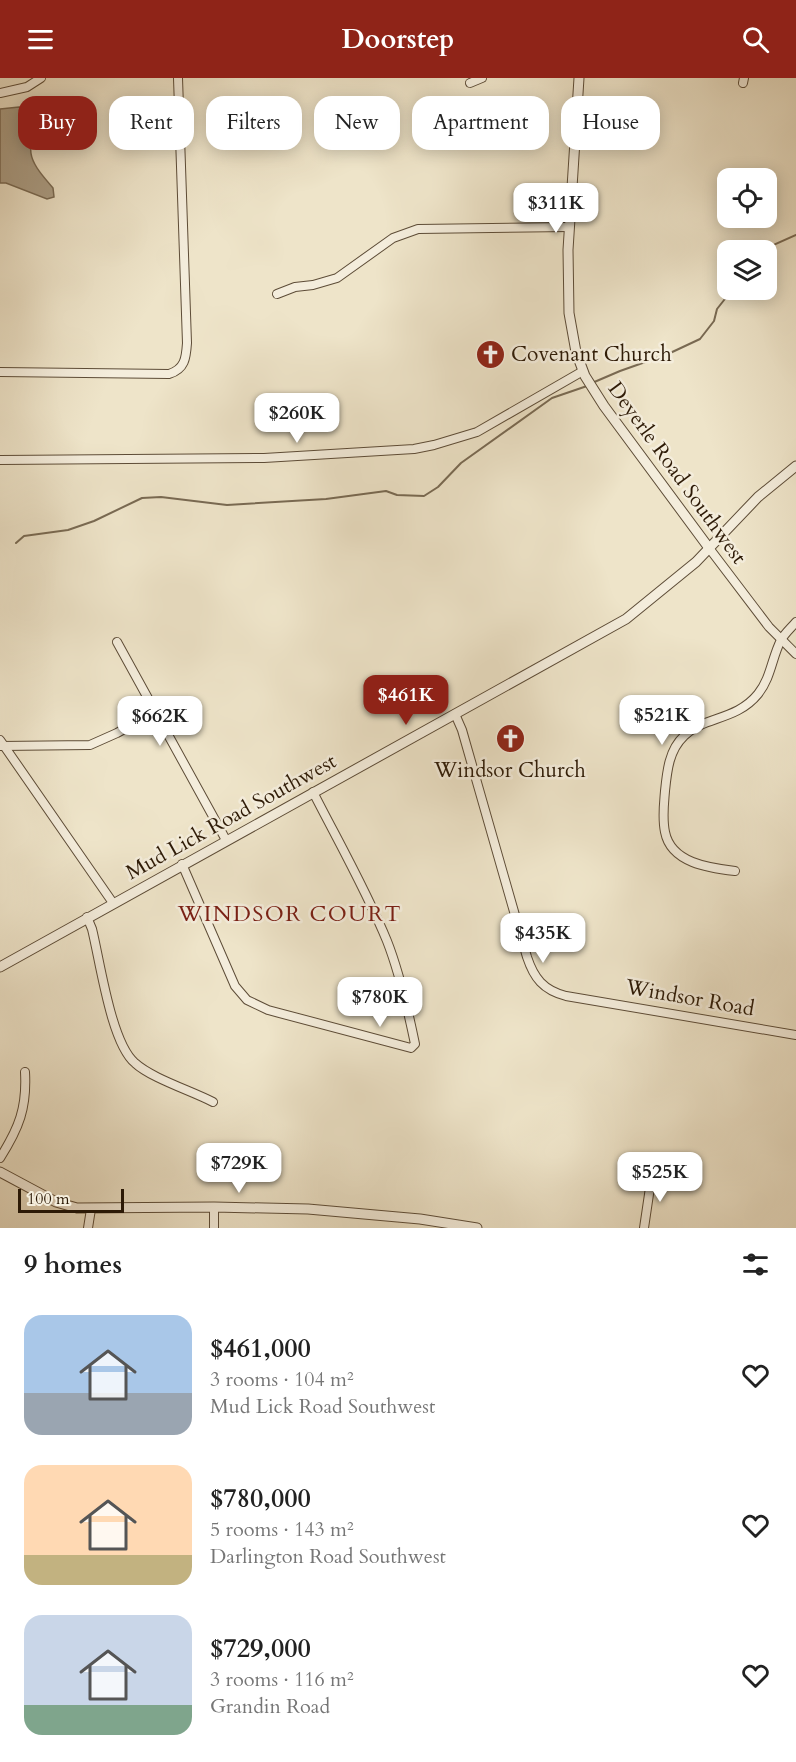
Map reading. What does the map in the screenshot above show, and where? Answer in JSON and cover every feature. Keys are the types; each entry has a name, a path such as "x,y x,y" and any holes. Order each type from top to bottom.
{"street":[{"path":"0,93 27,87 41,78"},
{"path":"0,372 169,374 183,365 186,359 187,344 178,78"},
{"path":"470,83 482,78"},
{"name":"Deyerle Road Southwest","path":"579,78 569,227 568,289 570,326 587,379 742,593 781,640 796,654"},
{"path":"277,294 295,287 313,285 337,278 393,238 418,229 569,227"},
{"path":"0,460 264,458 414,449 452,441 477,432 587,379"},
{"name":"Mud Lick Road Southwest","path":"0,967 626,619 676,580 758,497 796,466"},
{"path":"735,871 701,866 672,848 667,840 664,824 668,768 677,745 688,732 738,711 752,702 770,672 781,640 796,622"},
{"path":"117,642 226,840"},
{"path":"1,744 90,745 155,712"},
{"name":"Windsor Road","path":"455,714 462,730 527,957 532,972 542,985 566,996 796,1035"},
{"path":"1,744 113,903"},
{"path":"182,864 235,986 247,999 267,1010 357,1035 414,1047 398,974 387,942 313,792"},
{"path":"87,917 92,929 116,1028 126,1053 144,1070 213,1102"},
{"path":"0,1158 23,1113 25,1072"},
{"path":"0,1172 56,1202 77,1208 308,1209 369,1214 477,1228"},
{"path":"644,1228 652,1174"},
{"path":"214,1207 214,1228"},
{"path":"88,1228 91,1209"}],"shaded area":[{"path":"18,107 18,150 31,150 35,164 53,188 54,197 47,199 6,183 0,183 0,109"}],"waterway":[{"path":"777,243 796,235"},
{"path":"592,383 668,354 700,339 714,321 717,309 724,300"},
{"path":"16,543 24,536 68,530 94,521 142,498 161,497 227,505 326,499 386,491 397,495 424,496 438,487 461,463 552,398 587,386"}],"place":[{"name":"Covenant Church","path":"490,354"},
{"name":"Windsor Church","path":"510,739"}],"district":[{"name":"WINDSOR COURT","path":"290,914"}]}
